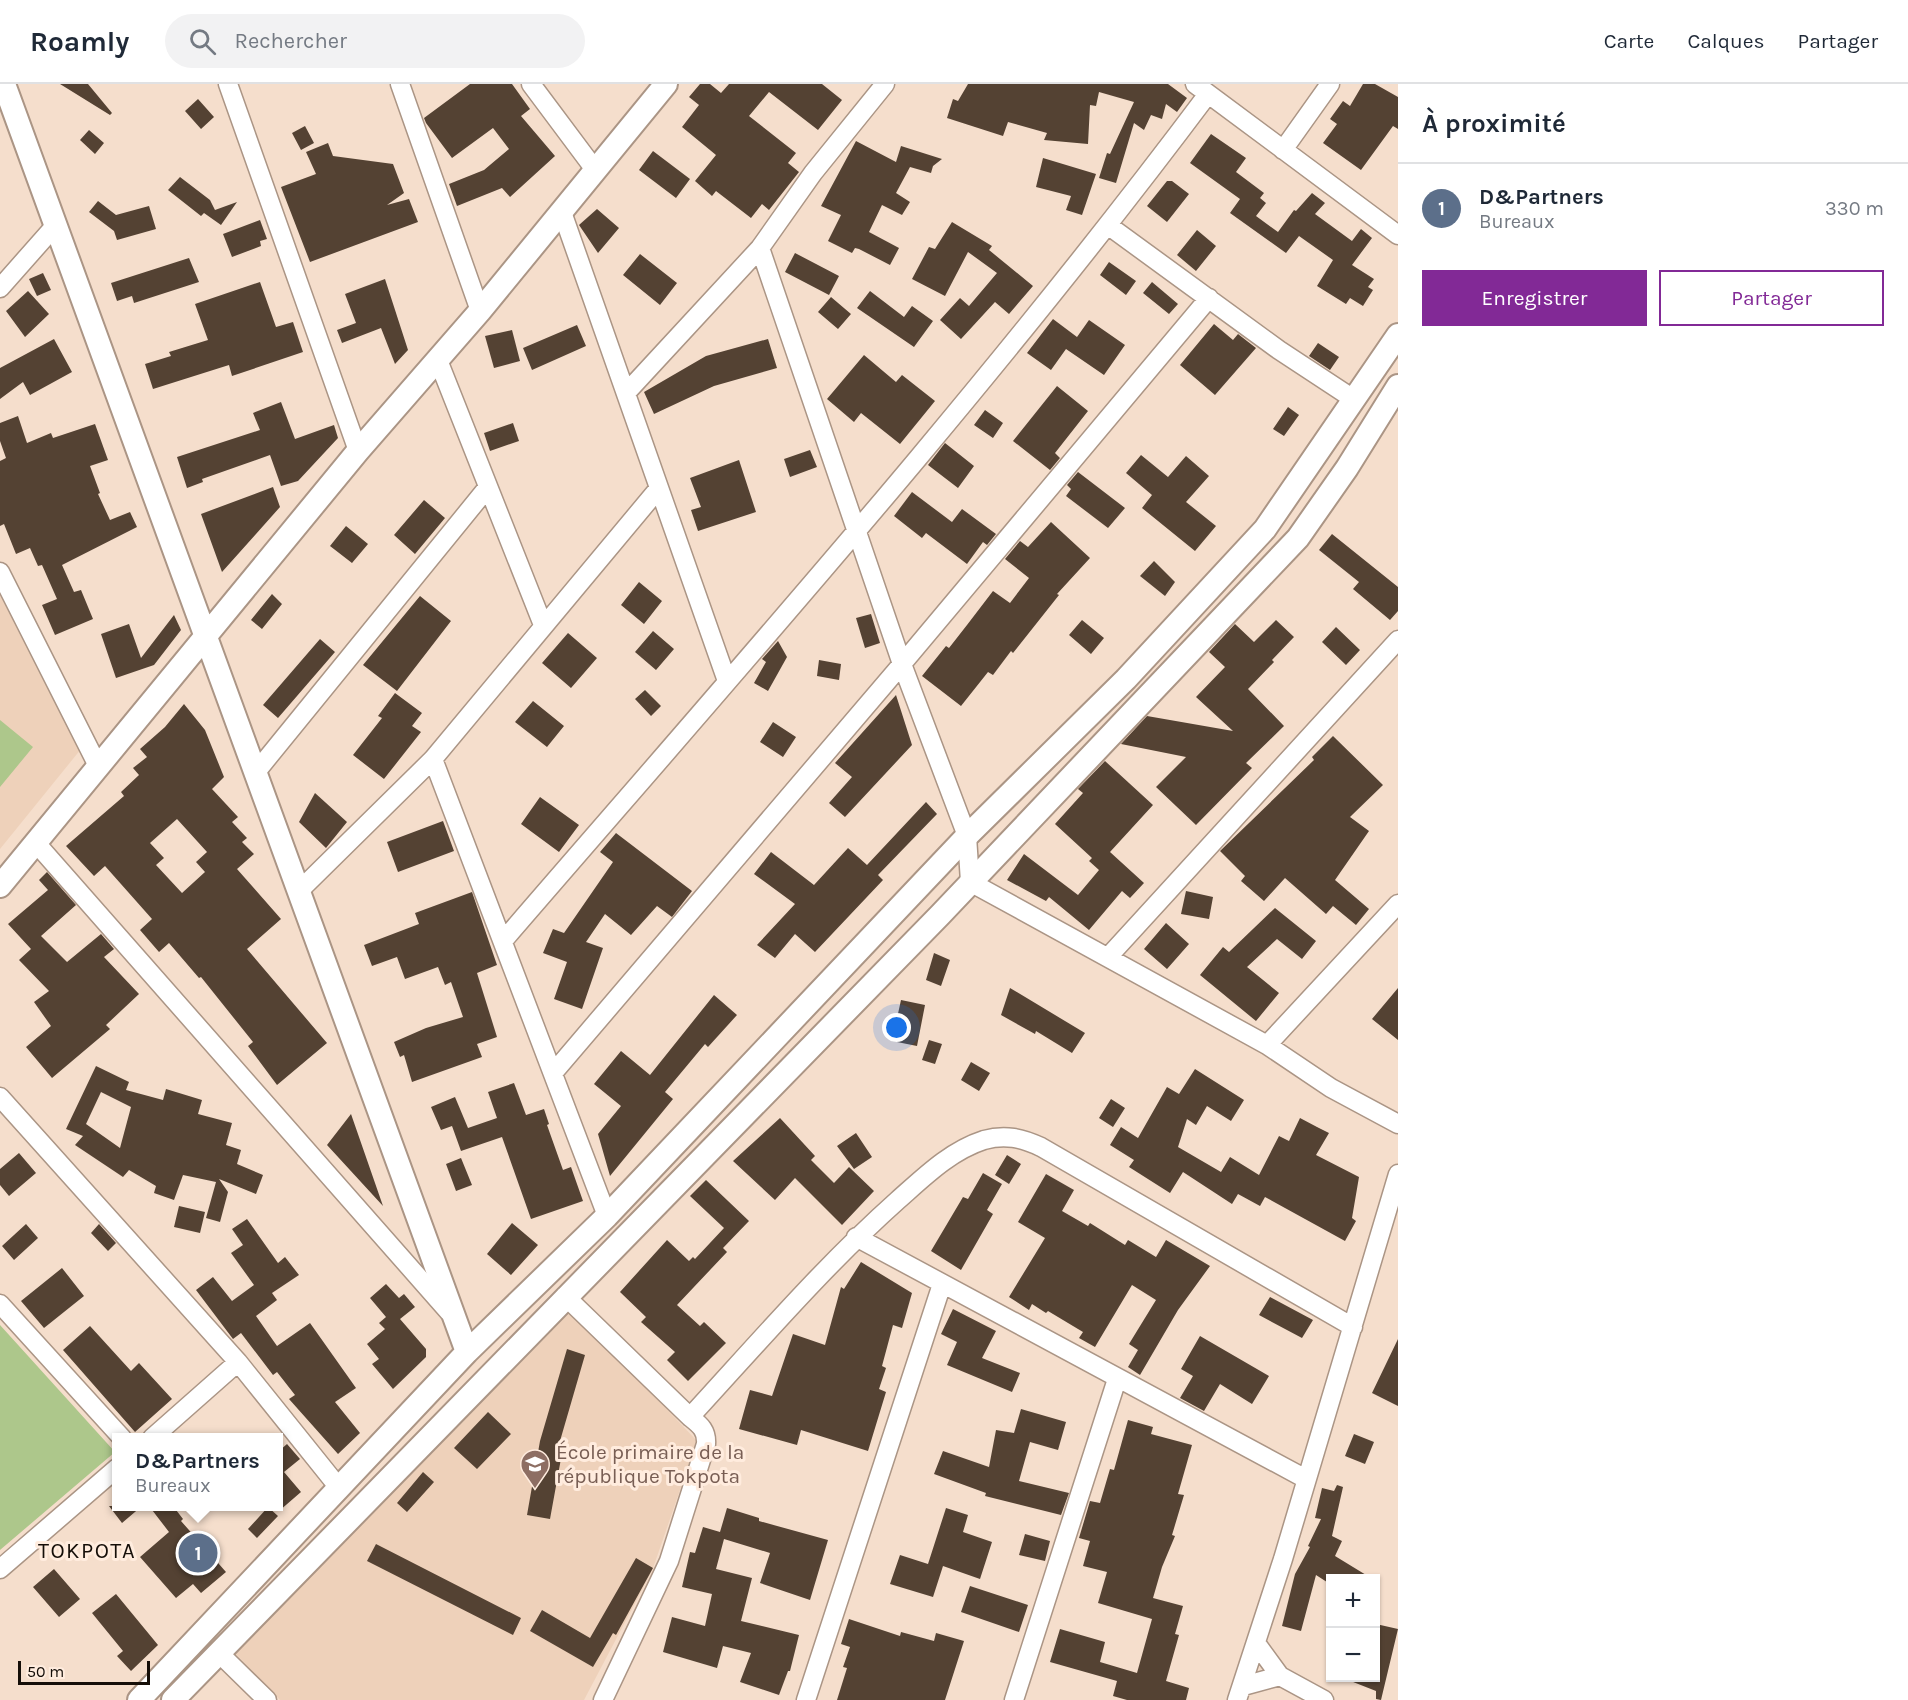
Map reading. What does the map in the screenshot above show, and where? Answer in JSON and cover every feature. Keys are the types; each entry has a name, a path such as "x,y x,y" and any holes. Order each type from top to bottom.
{"street":[{"path":"4,84 54,227 206,635 467,1352"},
{"path":"228,84 358,451"},
{"path":"400,84 480,311"},
{"path":"531,84 596,171"},
{"path":"0,886 358,451 480,311 666,84"},
{"path":"626,393 760,248 813,173 885,84"},
{"path":"1283,150 1330,84"},
{"path":"503,941 859,530 1109,226 1201,89 1398,236"},
{"path":"562,212 728,681"},
{"path":"1109,226 1279,350 1355,400"},
{"path":"0,288 54,227"},
{"path":"760,248 859,530 902,664 967,836 970,882"},
{"path":"554,1072 902,664 1209,298"},
{"path":"139,1700 467,1352 607,1216 967,836 1126,679 1266,529 1398,335"},
{"path":"438,360 543,625"},
{"path":"173,1700 565,1296 940,915 1298,538 1347,468 1398,386"},
{"path":"256,772 488,488"},
{"path":"299,891 433,759 659,488"},
{"path":"0,572 98,766"},
{"path":"1109,956 1398,640"},
{"path":"433,759 607,1216"},
{"path":"36,843 454,1318"},
{"path":"970,882 1109,956 1267,1045 1331,1088 1398,1124"},
{"path":"1267,1045 1398,904"},
{"path":"0,1097 238,1362 340,1489"},
{"path":"690,1417 856,1237 937,1165 984,1140 1020,1138 1041,1147 1353,1327"},
{"path":"1240,1693 1398,1174"},
{"path":"856,1237 1306,1479"},
{"path":"806,1700 942,1284"},
{"path":"565,1296 703,1427 706,1435 685,1512 657,1588 603,1700"},
{"path":"0,1304 118,1433"},
{"path":"157,1433 238,1362"},
{"path":"1014,1700 1118,1379"},
{"path":"0,1569 112,1472"},
{"path":"1256,1643 1280,1676 1324,1700"},
{"path":"219,1653 267,1700"},
{"path":"1240,1693 1280,1676"}],"shaded area":[{"path":"0,595 81,749 0,849"},
{"name":"École primaire de la république Tokpota","path":"570,1308 697,1441 652,1571 584,1700 280,1700 229,1647"}],"green space":[{"path":"0,720 33,747 0,787"},
{"path":"0,1325 112,1449 112,1455 0,1550"}],"building":[{"path":"60,84 88,84 112,113 110,115"},
{"path":"470,84 512,84 530,109 521,116 555,156 510,197 502,188 457,206 449,184 484,170 509,149 493,128 452,158 426,123 424,118"},
{"path":"700,84 710,84 721,93 729,84 822,84 842,100 818,130 769,92 749,116 796,153 788,163 799,172 769,210 762,204 751,218 716,191 712,196 695,181 716,155 682,127 699,105 689,97"},
{"path":"968,84 1168,84 1187,98 1177,112 1166,104 1162,119 1151,115 1144,130 1134,123 1116,183 1099,178 1107,153 1110,154 1134,102 1099,92 1096,106 1090,105 1088,144 1044,140 1047,133 1008,122 1003,136 947,118 953,99 958,101"},
{"path":"1363,84 1375,84 1398,97 1398,129 1393,126 1361,170 1323,143 1337,124 1330,119 1343,101 1350,106"},
{"path":"198,99 214,117 201,129 185,111"},
{"path":"305,126 314,143 301,150 292,133"},
{"path":"89,130 104,143 95,154 80,140"},
{"path":"1211,134 1246,158 1236,172 1264,193 1260,198 1266,203 1256,216 1278,232 1294,210 1296,211 1312,193 1325,203 1315,214 1352,241 1361,229 1372,238 1352,265 1374,279 1368,287 1373,290 1363,306 1350,298 1346,304 1317,286 1333,260 1299,236 1286,253 1230,213 1240,199 1190,163"},
{"path":"856,141 896,162 901,146 942,159 933,166 931,173 910,167 896,193 910,202 902,215 882,205 869,232 899,248 890,265 859,249 855,248 852,253 828,241 841,215 821,206"},
{"path":"328,143 333,156 393,164 404,193 387,205 409,199 418,222 310,262 281,187 316,174 306,152"},
{"path":"653,151 690,179 676,198 639,170"},
{"path":"1043,158 1096,174 1082,215 1066,210 1071,196 1036,187"},
{"path":"180,177 210,200 215,210 237,202 221,225 204,213 201,216 168,190"},
{"path":"1167,181 1172,181 1189,194 1167,222 1147,206"},
{"path":"98,201 116,215 149,206 156,229 117,240 114,231 89,212"},
{"path":"597,209 619,228 598,253 579,225"},
{"path":"260,220 267,239 260,241 261,246 232,257 223,234"},
{"path":"952,222 992,246 989,250 1033,286 1009,314 995,302 961,339 940,320 960,298 969,306 997,273 968,252 945,296 912,279 929,247 935,249"},
{"path":"1197,230 1216,246 1196,271 1177,255"},
{"path":"795,253 839,276 829,295 785,272"},
{"path":"640,254 677,283 660,305 623,275"},
{"path":"189,258 199,282 134,303 132,296 117,301 111,283"},
{"path":"1109,262 1136,281 1126,295 1100,275"},
{"path":"43,273 51,290 37,296 29,279"},
{"path":"385,279 408,350 395,364 381,328 342,343 337,330 356,323 345,294"},
{"path":"260,282 276,327 293,322 303,352 232,376 229,365 153,389 145,364 171,356 169,352 208,340 195,304"},
{"path":"1152,282 1178,304 1169,314 1143,293"},
{"path":"28,291 49,314 25,337 6,311"},
{"path":"870,291 904,317 912,306 933,321 914,347 857,308"},
{"path":"831,297 851,314 838,329 818,312"},
{"path":"1053,319 1077,337 1089,320 1125,345 1104,375 1066,349 1051,370 1027,353"},
{"path":"1214,324 1233,340 1238,334 1256,348 1215,395 1180,365"},
{"path":"577,325 586,346 532,370 523,348"},
{"path":"512,330 520,361 494,368 485,336"},
{"path":"54,339 72,372 30,395 23,382 0,399 0,368"},
{"path":"768,339 777,368 714,386 654,414 644,392 706,356"},
{"path":"1318,343 1339,357 1330,370 1309,356"},
{"path":"864,355 896,382 902,375 935,401 900,444 861,413 854,422 827,399"},
{"path":"1057,386 1088,411 1055,453 1060,458 1050,470 1013,441"},
{"path":"281,402 295,439 334,425 338,438 298,481 281,486 270,455 202,479 203,482 187,488 177,457 260,430 253,413"},
{"path":"1288,407 1299,415 1284,436 1273,429"},
{"path":"985,410 1003,423 993,438 974,425"},
{"path":"18,416 27,443 51,433 53,438 95,424 108,460 90,466 100,493 98,494 110,520 130,512 137,527 62,565 74,592 81,590 93,619 55,635 42,605 57,599 42,565 38,566 30,548 16,554 4,524 0,526 0,461 6,458 0,441 0,423"},
{"path":"513,423 519,441 490,451 484,433"},
{"path":"945,443 974,466 958,488 928,465"},
{"path":"810,450 817,467 790,477 784,459"},
{"path":"1141,455 1168,477 1186,456 1209,476 1186,502 1216,526 1195,551 1142,508 1152,495 1126,473"},
{"path":"739,460 756,512 698,531 691,510 701,507 690,478"},
{"path":"1078,472 1125,508 1108,528 1066,496 1071,489 1067,485"},
{"path":"273,487 280,507 222,572 201,514"},
{"path":"912,492 952,522 962,509 996,534 987,545 983,542 967,564 926,533 922,538 894,516"},
{"path":"424,500 445,518 415,554 394,535"},
{"path":"1051,522 1090,558 1057,594 1059,595 1013,653 1011,651 993,675 988,672 961,706 922,676 946,646 949,648 993,591 1010,603 1029,578 1005,559 1020,541 1028,547"},
{"path":"346,526 368,544 352,563 330,546"},
{"path":"1332,534 1398,587 1398,611 1390,620 1353,589 1359,582 1319,550"},
{"path":"1154,561 1175,582 1165,596 1140,576"},
{"path":"639,582 662,601 644,624 621,605"},
{"path":"272,594 282,604 262,629 251,620"},
{"path":"420,596 451,621 397,691 363,665"},
{"path":"871,614 880,643 865,648 856,618"},
{"path":"174,615 181,630 154,665 116,678 101,634 129,624 141,658"},
{"path":"1082,620 1104,638 1091,654 1069,635"},
{"path":"1276,620 1294,637 1248,689 1284,726 1246,763 1252,768 1196,825 1156,787 1186,757 1121,744 1147,716 1233,731 1196,697 1225,667 1209,652 1235,624 1254,642"},
{"path":"1336,627 1360,650 1346,665 1322,642"},
{"path":"653,631 674,649 656,670 635,652"},
{"path":"568,633 597,658 571,688 542,663"},
{"path":"320,639 335,652 278,718 263,705"},
{"path":"778,641 787,657 768,691 754,683 766,662 762,659"},
{"path":"819,660 841,664 839,680 817,676"},
{"path":"645,690 661,706 651,716 635,699"},
{"path":"395,693 422,713 412,726 421,732 384,779 353,755 382,718 378,716"},
{"path":"896,695 912,745 845,817 829,803 852,777 835,763"},
{"path":"533,701 564,726 547,747 515,722"},
{"path":"184,704 205,730 224,777 212,789 238,817 232,822 247,838 242,842 254,854 237,869 281,919 247,949 327,1043 277,1085 248,1046 253,1042 201,977 199,978 169,943 159,952 140,930 152,919 105,866 94,876 66,846 124,796 121,792 139,775 133,768 147,757 140,749 165,727","holes":["177,819 207,852 196,862 205,872 182,893 156,865 164,858 150,843"]},
{"path":"773,722 796,737 783,757 760,742"},
{"path":"1333,736 1383,785 1350,817 1369,831 1335,880 1369,909 1356,925 1333,906 1326,914 1285,878 1264,901 1241,881 1245,876 1220,851 1314,760 1312,757"},
{"path":"1105,761 1153,805 1110,852 1144,883 1130,898 1122,891 1089,930 1049,897 1046,901 1007,880 1024,854 1078,895 1099,870 1089,861 1092,858 1055,824 1083,793 1078,789"},
{"path":"315,793 347,822 326,848 299,822"},
{"path":"540,797 579,825 559,852 521,824"},
{"path":"926,802 937,814 878,875 883,880 815,952 795,934 775,958 757,945 795,904 754,874 771,852 814,885 848,848 867,865"},
{"path":"443,821 454,851 398,872 387,842"},
{"path":"616,833 692,891 672,917 657,906 631,935 605,914 586,942 603,948 582,1009 554,999 567,962 543,953 553,929 564,933 613,862 600,852"},
{"path":"47,872 76,905 41,936 67,962 101,934 114,949 104,957 139,994 106,1025 110,1029 52,1078 26,1047 51,1026 34,1002 49,991 19,960 31,949 8,924 48,890 39,880"},
{"path":"1186,891 1213,897 1209,919 1181,914"},
{"path":"472,892 497,965 477,973 497,1037 477,1044 482,1057 412,1082 404,1055 400,1057 394,1042 426,1028 463,1017 451,982 445,985 438,967 405,979 397,957 372,966 364,945 419,924 415,913"},
{"path":"1275,908 1316,941 1302,959 1277,939 1247,967 1279,993 1256,1021 1200,975 1223,947 1229,952"},
{"path":"1166,923 1189,944 1167,969 1144,949"},
{"path":"934,953 950,960 941,986 926,980"},
{"path":"1010,988 1085,1033 1072,1053 1036,1031 1035,1034 1001,1015"},
{"path":"1398,988 1398,1040 1372,1019"},
{"path":"714,995 737,1015 708,1047 705,1044 665,1092 673,1099 610,1176 598,1134 621,1106 594,1084 621,1051 650,1075"},
{"path":"901,1000 925,1005 917,1046 892,1041"},
{"path":"929,1040 942,1044 935,1064 922,1060"},
{"path":"971,1062 990,1073 979,1091 961,1080"},
{"path":"96,1066 129,1082 126,1090 163,1100 166,1089 202,1100 198,1114 232,1123 226,1145 241,1150 237,1164 263,1175 256,1194 219,1179 228,1192 220,1222 206,1218 216,1182 183,1175 174,1200 154,1193 156,1186 129,1170 123,1177 75,1145 83,1136 66,1129","holes":["101,1092 131,1107 120,1148 86,1124"]},
{"path":"1195,1069 1244,1100 1231,1121 1207,1106 1196,1125 1187,1119 1178,1147 1221,1172 1230,1157 1259,1175 1279,1136 1289,1141 1300,1118 1329,1133 1316,1155 1359,1177 1352,1218 1356,1221 1345,1241 1265,1197 1260,1206 1238,1194 1232,1204 1183,1172 1170,1193 1129,1167 1134,1160 1110,1145 1121,1127 1138,1138 1167,1087 1179,1094"},
{"path":"514,1083 526,1115 544,1109 549,1124 547,1125 563,1170 571,1167 583,1201 531,1219 502,1137 461,1151 452,1126 441,1130 431,1107 455,1097 468,1128 497,1118 488,1092"},
{"path":"1111,1099 1125,1108 1113,1127 1099,1118"},
{"path":"351,1114 383,1206 327,1145"},
{"path":"780,1118 815,1156 811,1160 834,1183 849,1167 874,1191 842,1225 795,1178 775,1200 733,1161"},
{"path":"856,1133 872,1157 854,1169 837,1146"},
{"path":"19,1153 36,1173 9,1196 0,1185 0,1169"},
{"path":"1007,1155 1021,1164 1009,1184 995,1175"},
{"path":"461,1158 472,1185 456,1191 446,1164"},
{"path":"983,1173 1002,1184 987,1210 993,1214 961,1270 931,1251 963,1197 968,1199"},
{"path":"1046,1174 1074,1190 1062,1211 1088,1226 1090,1223 1125,1245 1128,1240 1156,1257 1166,1240 1210,1266 1178,1310 1140,1375 1128,1367 1138,1350 1129,1344 1156,1300 1132,1285 1095,1347 1079,1338 1083,1332 1048,1311 1046,1313 1032,1304 1029,1310 1009,1297 1045,1238 1018,1222"},
{"path":"706,1180 749,1221 723,1248 727,1252 677,1305 700,1326 704,1322 726,1343 688,1381 667,1360 675,1352 641,1322 646,1317 620,1292 667,1240 689,1261 693,1257 695,1259 724,1228 690,1196"},
{"path":"179,1206 205,1212 200,1233 174,1227"},
{"path":"247,1219 278,1263 285,1257 299,1275 272,1293 277,1300 256,1316 277,1346 310,1323 356,1388 335,1402 360,1433 338,1454 289,1399 295,1395 277,1372 273,1375 241,1333 233,1339 196,1290 213,1277 232,1301 254,1285 231,1253 243,1245 232,1229"},
{"path":"512,1223 538,1245 511,1275 487,1254"},
{"path":"26,1224 38,1238 14,1260 2,1246"},
{"path":"99,1224 116,1243 108,1251 91,1233"},
{"path":"861,1262 912,1293 902,1328 893,1325 882,1366 886,1368 879,1389 886,1392 868,1451 801,1430 797,1445 739,1429 750,1390 772,1396 793,1334 825,1345 841,1287 844,1289"},
{"path":"62,1268 84,1296 44,1328 21,1301"},
{"path":"386,1284 399,1298 404,1294 415,1307 400,1319 426,1349 426,1357 393,1389 372,1364 379,1359 367,1344 385,1329 379,1323 386,1317 370,1298"},
{"path":"1270,1297 1313,1320 1302,1338 1259,1315"},
{"path":"953,1309 996,1331 982,1358 1020,1373 1012,1392 947,1365 957,1342 941,1334"},
{"path":"90,1326 131,1371 139,1363 172,1399 135,1432 63,1350"},
{"path":"1200,1336 1269,1376 1252,1404 1220,1384 1204,1411 1180,1398 1193,1376 1181,1369"},
{"path":"1398,1339 1398,1406 1372,1393"},
{"path":"567,1349 585,1355 560,1441 564,1442 550,1519 527,1515 540,1441"},
{"path":"1021,1409 1066,1422 1058,1450 1030,1442 1019,1481 1069,1493 1061,1515 985,1496 986,1493 934,1474 943,1451 989,1467 996,1430 1014,1433"},
{"path":"488,1412 511,1434 477,1469 454,1448"},
{"path":"1128,1420 1153,1427 1151,1434 1192,1445 1178,1494 1184,1495 1172,1535 1175,1536 1162,1567 1153,1598 1183,1606 1175,1634 1179,1635 1166,1681 1189,1688 1186,1700 1127,1700 1113,1696 1117,1681 1050,1662 1060,1629 1105,1642 1100,1662 1137,1673 1152,1619 1098,1603 1107,1572 1083,1566 1090,1541 1079,1538 1090,1501 1100,1503 1110,1469 1114,1470"},
{"path":"1354,1434 1374,1442 1365,1464 1345,1456"},
{"path":"287,1444 300,1459 284,1472 301,1492 283,1508 283,1448"},
{"path":"423,1472 434,1482 407,1512 397,1503"},
{"path":"1337,1485 1343,1487 1332,1536 1342,1541 1335,1556 1364,1574 1326,1574 1326,1581 1316,1575 1301,1631 1282,1626 1295,1574 1310,1547 1308,1546 1321,1519 1315,1518 1322,1488 1334,1491"},
{"path":"727,1508 759,1518 759,1521 828,1540 810,1600 760,1583 770,1553 724,1539 716,1569 752,1578 741,1621 799,1635 790,1671 788,1671 779,1695 740,1682 751,1653 723,1646 717,1668 663,1652 672,1617 705,1626 712,1594 682,1587 690,1552 695,1553 703,1527 720,1532"},
{"path":"946,1508 968,1515 963,1532 992,1542 980,1579 943,1566 933,1597 890,1584 900,1555 928,1564"},
{"path":"113,1511 136,1511 122,1523"},
{"path":"153,1511 177,1511 183,1519 181,1521 226,1572 201,1593 193,1584 176,1598 140,1557 169,1532"},
{"path":"264,1511 272,1511 278,1516 257,1538 248,1529"},
{"path":"1025,1534 1050,1541 1045,1561 1019,1555"},
{"path":"376,1544 521,1618 513,1635 367,1561"},
{"path":"636,1558 653,1568 616,1635 613,1633 593,1667 530,1631 542,1610 590,1638"},
{"path":"54,1569 80,1599 59,1617 33,1587"},
{"path":"970,1586 1028,1605 1019,1632 961,1612"},
{"path":"116,1594 158,1645 131,1671 117,1656 123,1651 92,1613"},
{"path":"849,1619 900,1636 901,1632 934,1641 936,1633 964,1641 945,1700 837,1700 847,1668 843,1667 850,1647 841,1644"},
{"path":"1380,1625 1398,1629 1381,1700 1376,1699 1376,1691 1353,1682 1380,1682"}],"place":[{"name":"École primaire de la république Tokpota","path":"535,1490"},
{"name":"D&Partners","path":"198,1553"}],"district":[{"name":"TOKPOTA","path":"87,1551"}]}
